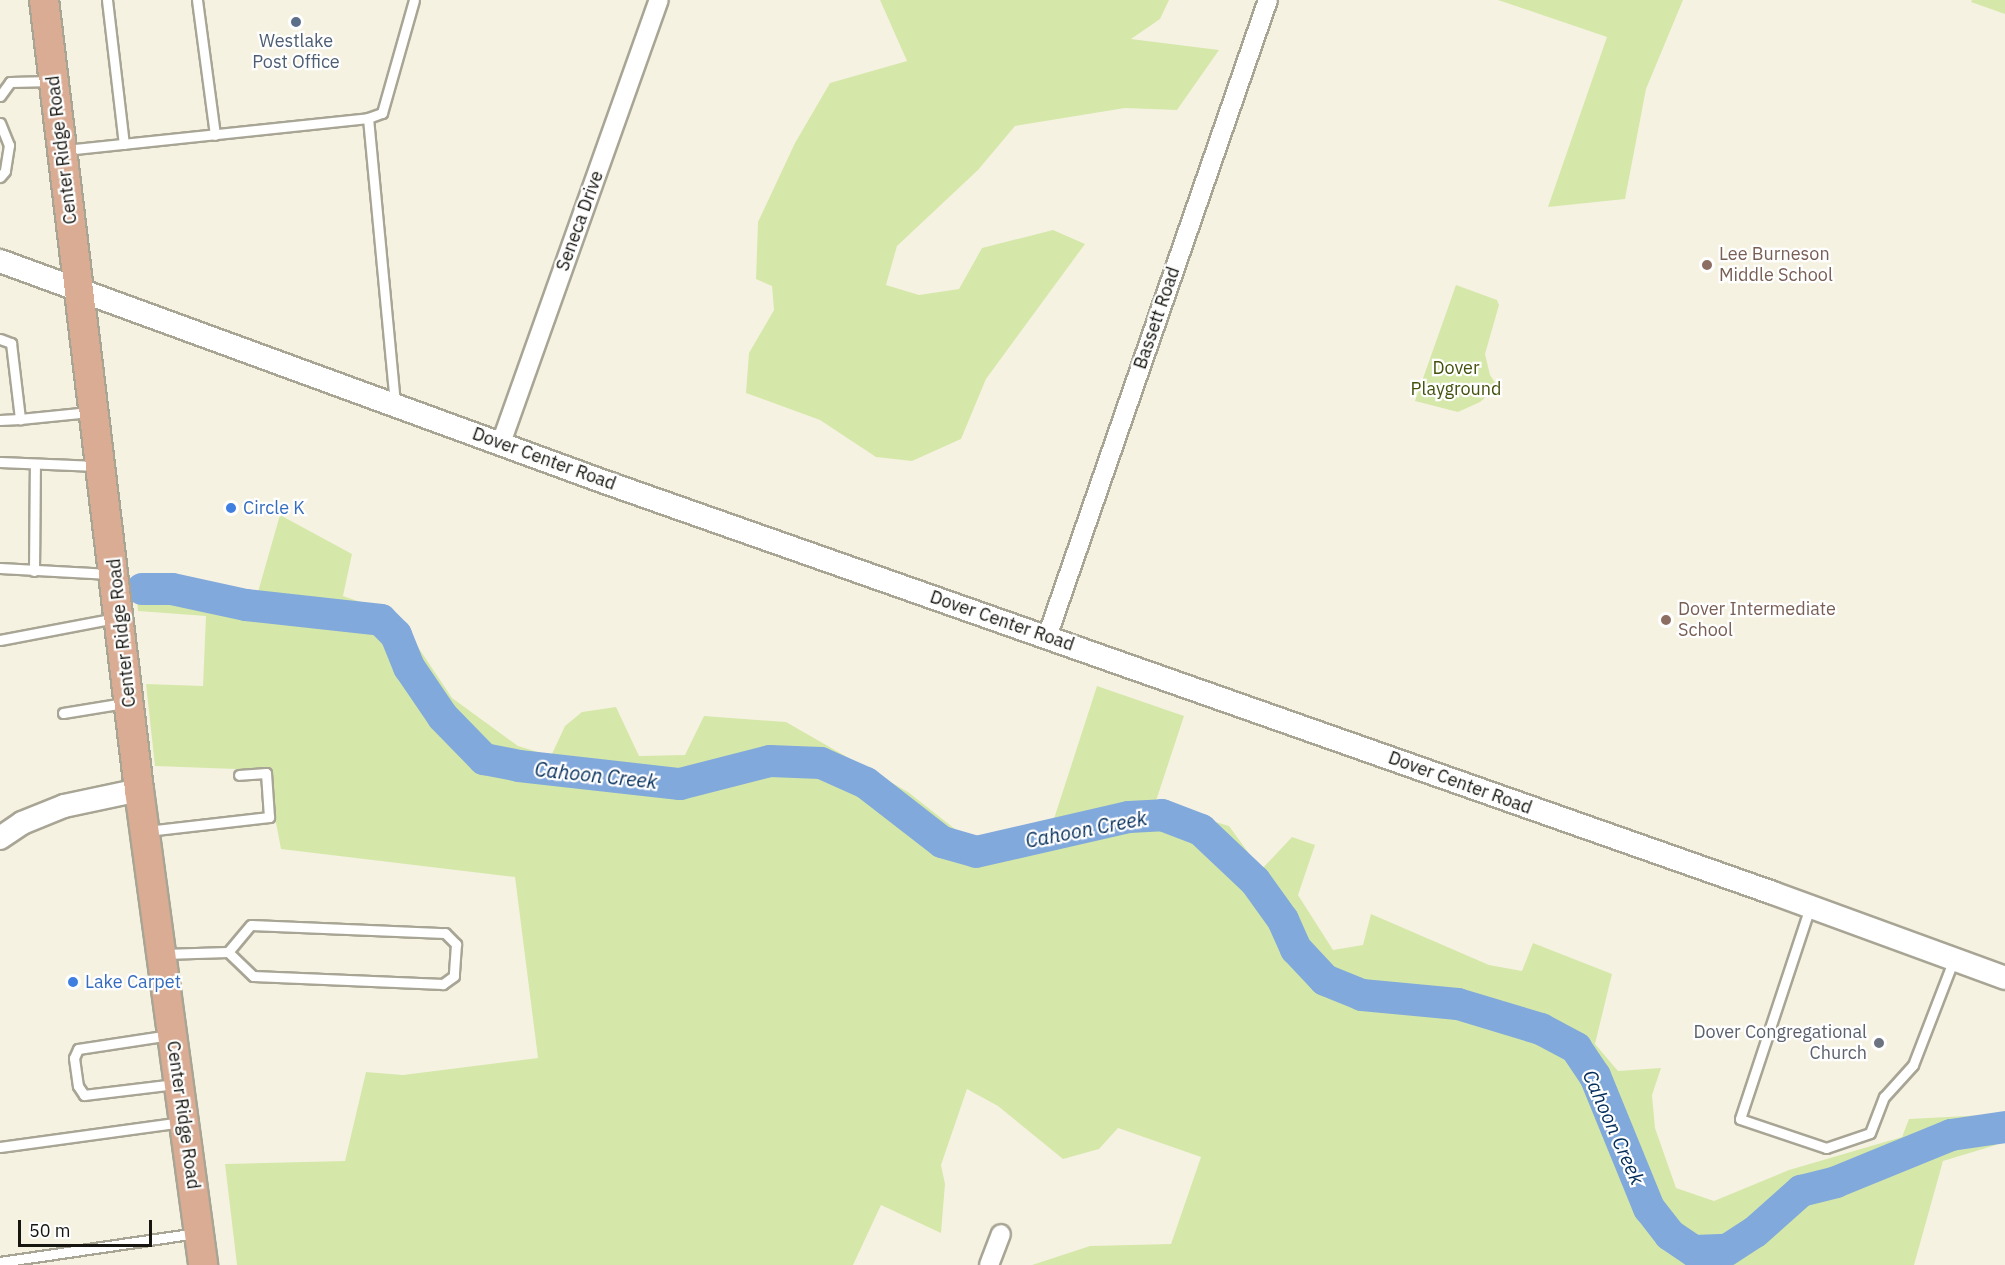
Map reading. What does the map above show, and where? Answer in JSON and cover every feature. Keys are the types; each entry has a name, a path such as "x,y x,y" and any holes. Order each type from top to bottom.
{"main road":[{"name":"Center Ridge Road","path":"44,0 78,288 116,574 139,790 203,1265"}],"street":[{"name":"Seneca Drive","path":"501,443 659,0"},
{"name":"Bassett Road","path":"1047,637 1268,0"},
{"name":"Dover Center Road","path":"0,261 501,443 1810,906 2005,978"},
{"path":"2,833 64,806 139,790"},
{"path":"989,1265 1001,1234"}],"lane":[{"path":"107,0 124,144"},
{"path":"197,0 215,135"},
{"path":"62,150 368,118 382,113 414,0"},
{"path":"0,96 10,82 54,81"},
{"path":"368,118 395,404"},
{"path":"0,123 9,145 5,171 0,177"},
{"path":"0,339 11,343 20,419"},
{"path":"0,420 94,411"},
{"path":"0,462 101,466"},
{"path":"34,571 35,464"},
{"path":"0,568 116,574"},
{"path":"0,640 120,617"},
{"path":"63,713 129,702"},
{"path":"145,832 268,817 266,773 239,775"},
{"path":"1810,906 1740,1119 1826,1148 1870,1133 1884,1097 1913,1065 1954,959"},
{"path":"161,954 228,952 253,976 443,984 454,976 456,944 445,933 251,925 228,952"},
{"path":"172,1035 78,1049 74,1058 78,1086 84,1095 179,1083"},
{"path":"0,1147 184,1121"},
{"path":"0,1262 199,1233"}],"green space":[{"path":"880,0 1169,0 1160,19 1131,39 1219,50 1177,110 1125,108 1015,126 978,170 897,246 886,285 919,295 959,289 982,248 1053,230 1085,244 986,379 961,439 912,461 876,457 820,420 746,393 749,353 774,310 772,286 756,279 758,222 795,143 830,83 907,61"},
{"path":"1498,0 1683,0 1646,89 1625,199 1548,207 1607,37"},
{"path":"1972,0 2005,0 2005,14 1971,2"},
{"name":"Dover Playground","path":"1456,285 1497,300 1499,305 1485,354 1490,375 1498,387 1480,402 1458,412 1415,401"},
{"path":"280,515 352,554 343,596 396,614 452,698 518,746 551,756 565,726 582,712 616,707 639,756 685,755 704,716 786,722 908,792 965,837 1051,828 1097,686 1184,716 1155,804 1229,826 1261,870 1292,837 1315,845 1298,895 1333,950 1363,945 1371,914 1489,965 1522,971 1533,943 1612,974 1595,1044 1618,1071 1661,1068 1652,1095 1655,1128 1676,1188 1714,1201 1789,1170 1902,1137 1909,1119 2004,1114 1996,1145 1943,1161 1914,1265 1032,1265 1090,1246 1171,1244 1201,1157 1118,1128 1099,1149 1063,1159 998,1106 967,1089 941,1165 945,1184 941,1233 881,1205 853,1265 237,1265 225,1164 345,1161 366,1072 403,1075 538,1058 515,877 281,849 266,770 155,766 146,684 203,686 206,616 138,611 135,581 256,599"}],"waterway":[{"name":"Cahoon Creek","path":"142,589 172,589 246,605 381,620 396,635 409,667 443,717 484,759 519,766 680,784 770,761 821,763 866,783 942,842 976,852 1129,817 1162,815 1201,830 1255,881 1283,920 1296,949 1325,980 1362,995 1458,1004 1541,1029 1576,1048 1595,1076 1649,1208 1670,1235 1694,1251 1727,1250 1755,1232 1801,1191 1836,1182 1951,1135 2005,1127"}],"place":[{"name":"Westlake Post Office","path":"296,22"},
{"name":"Lee Burneson Middle School","path":"1707,265"},
{"name":"Circle K","path":"231,508"},
{"name":"Dover Intermediate School","path":"1666,620"},
{"name":"Lake Carpet","path":"73,982"},
{"name":"Dover Congregational Church","path":"1879,1043"}]}
